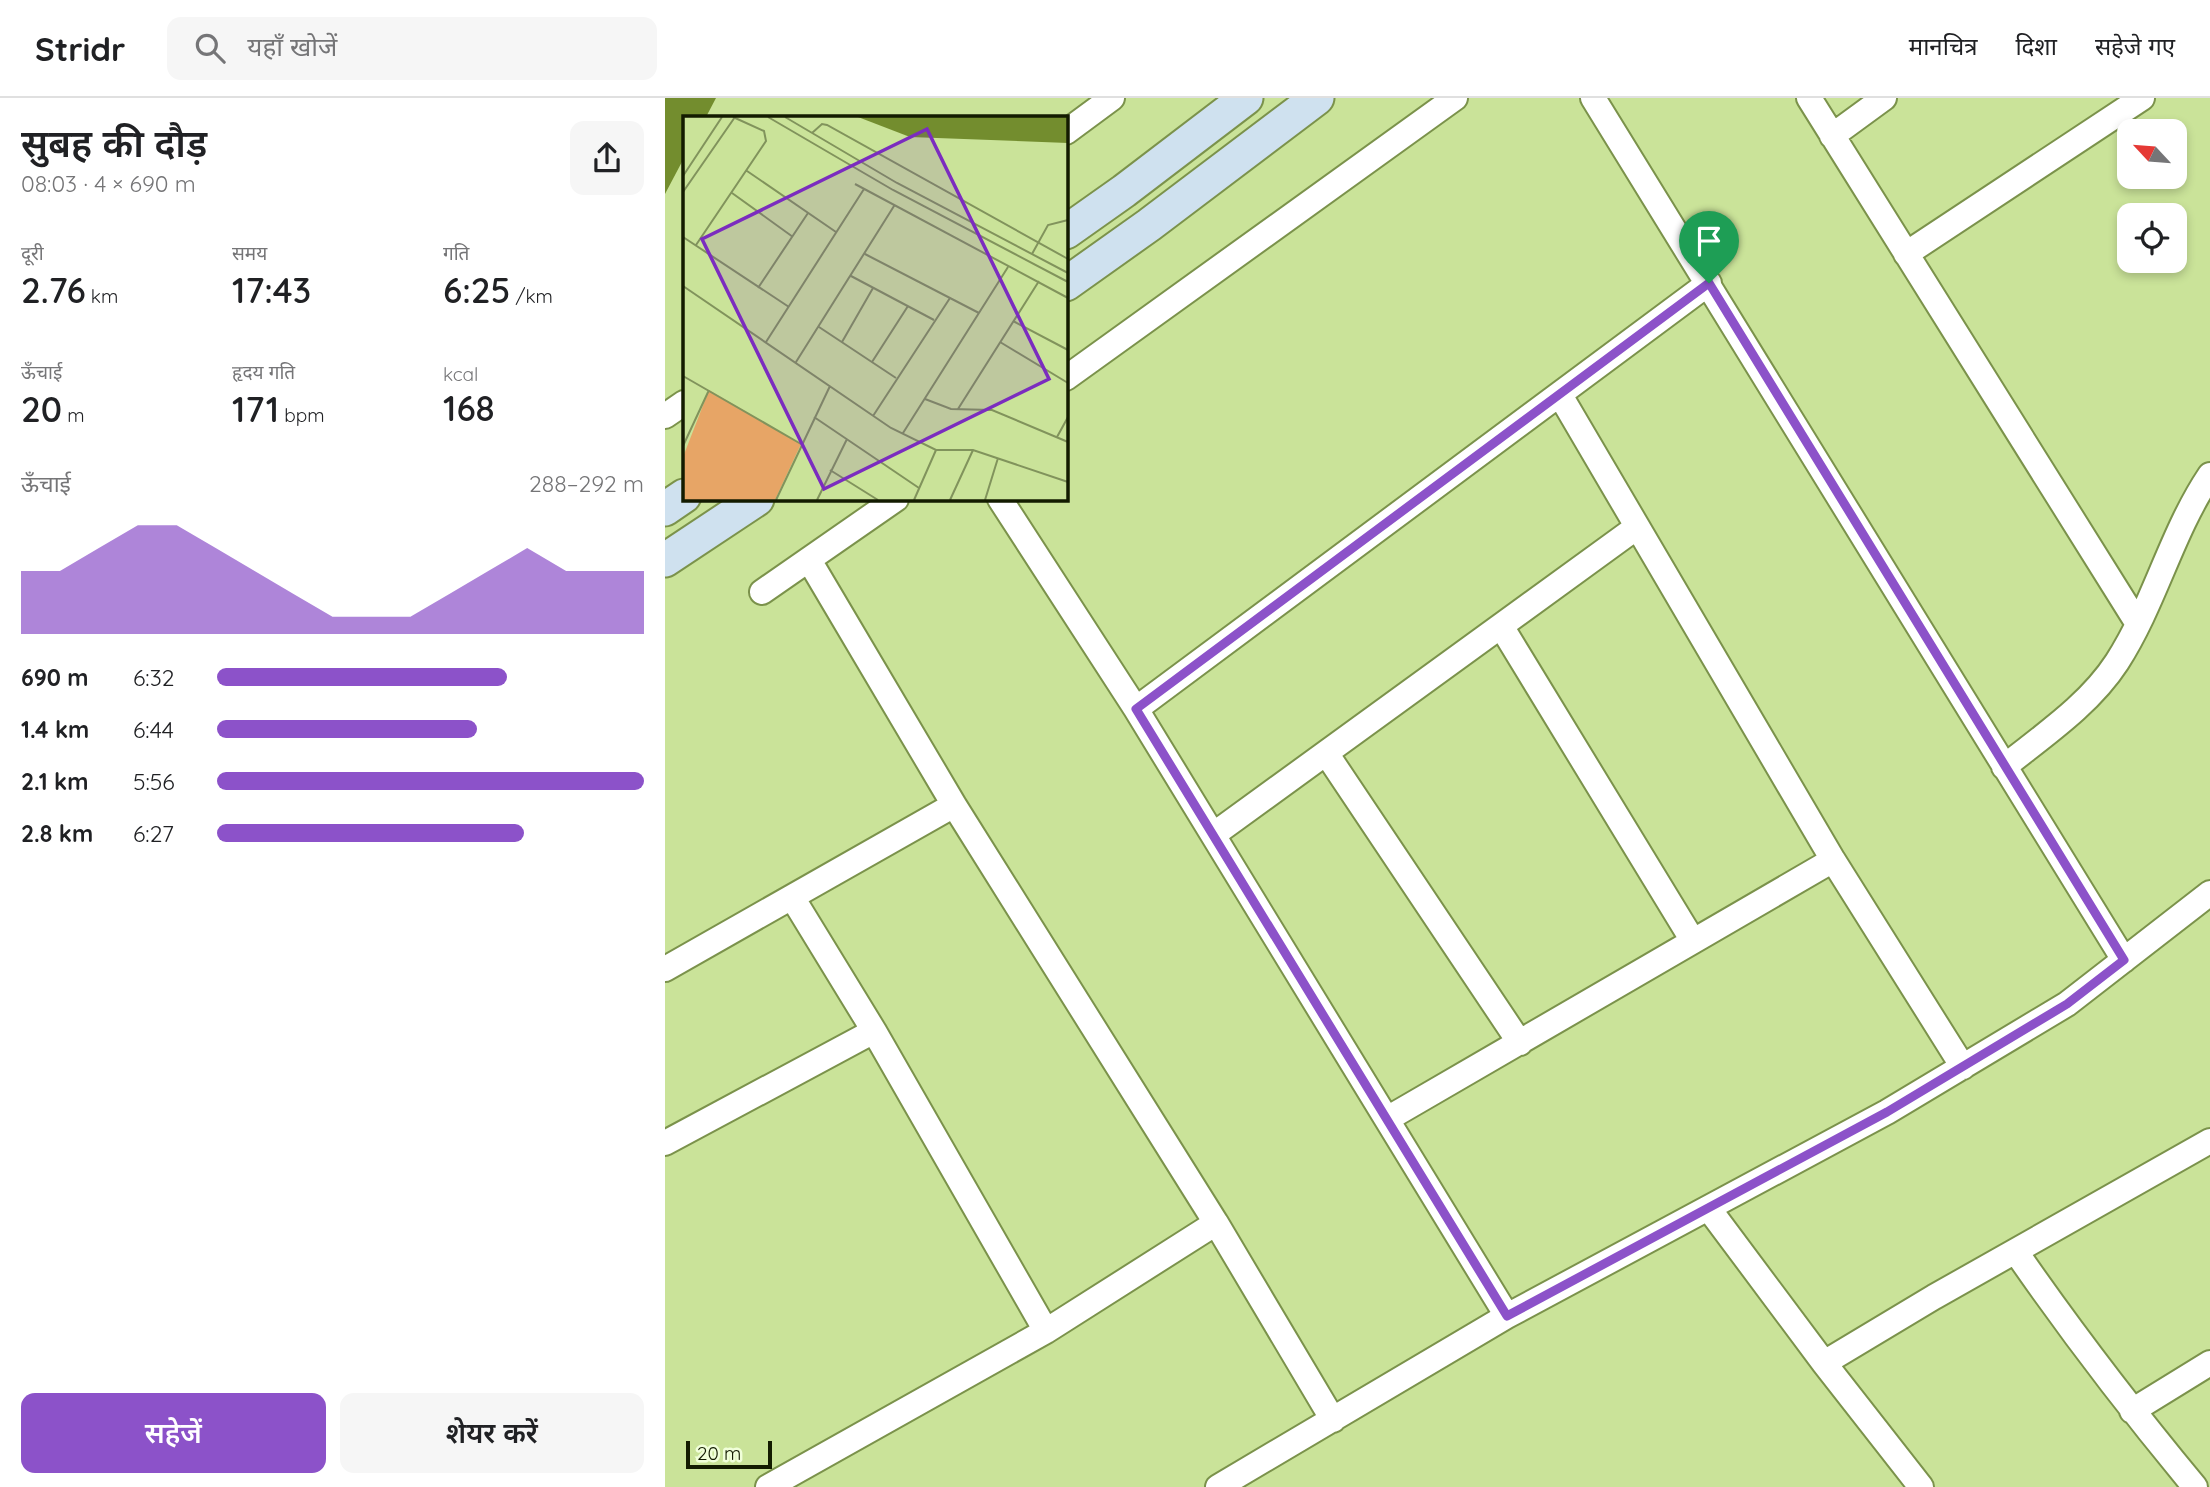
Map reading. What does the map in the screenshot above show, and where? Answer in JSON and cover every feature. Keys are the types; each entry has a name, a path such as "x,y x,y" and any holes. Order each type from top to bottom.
{"main road":[{"path":"1067,231 1246,98"},
{"path":"1067,283 1317,98"},
{"path":"665,509 683,497"},
{"path":"665,560 755,500"}],"street":[{"path":"1067,131 1112,98"},
{"path":"1067,377 1455,98"},
{"path":"1593,98 2124,960"},
{"path":"1809,98 2138,624"},
{"path":"1832,136 1884,98"},
{"path":"1906,254 2142,98"},
{"path":"1136,709 1709,283"},
{"path":"1560,395 1833,860 1963,1066"},
{"path":"665,416 683,404"},
{"path":"2004,767 2084,702 2118,661 2138,624 2196,496 2210,475"},
{"path":"762,592 895,500"},
{"path":"1001,500 1136,709 1507,1316"},
{"path":"1213,835 1637,527"},
{"path":"809,560 954,805 1216,1223 1333,1420"},
{"path":"1501,626 1693,942"},
{"path":"1327,753 1520,1043"},
{"path":"665,970 954,805"},
{"path":"1387,1119 1833,860"},
{"path":"1218,1487 1507,1316 1887,1112 2067,1004 2210,893"},
{"path":"792,897 874,1031 1046,1331"},
{"path":"665,1143 874,1031"},
{"path":"1824,1363 1934,1297 2210,1141"},
{"path":"1709,1209 1921,1487"},
{"path":"768,1487 1046,1331 1216,1223"},
{"path":"2016,1252 2071,1332 2195,1487"},
{"path":"2132,1411 2210,1363"}],"shaded area":[{"path":"665,98 716,98 707,116 683,116 683,160 665,194"}],"route":[{"path":"1709,283 2124,960 2067,1004 1887,1112 1507,1316 1136,709 1709,283"}]}
